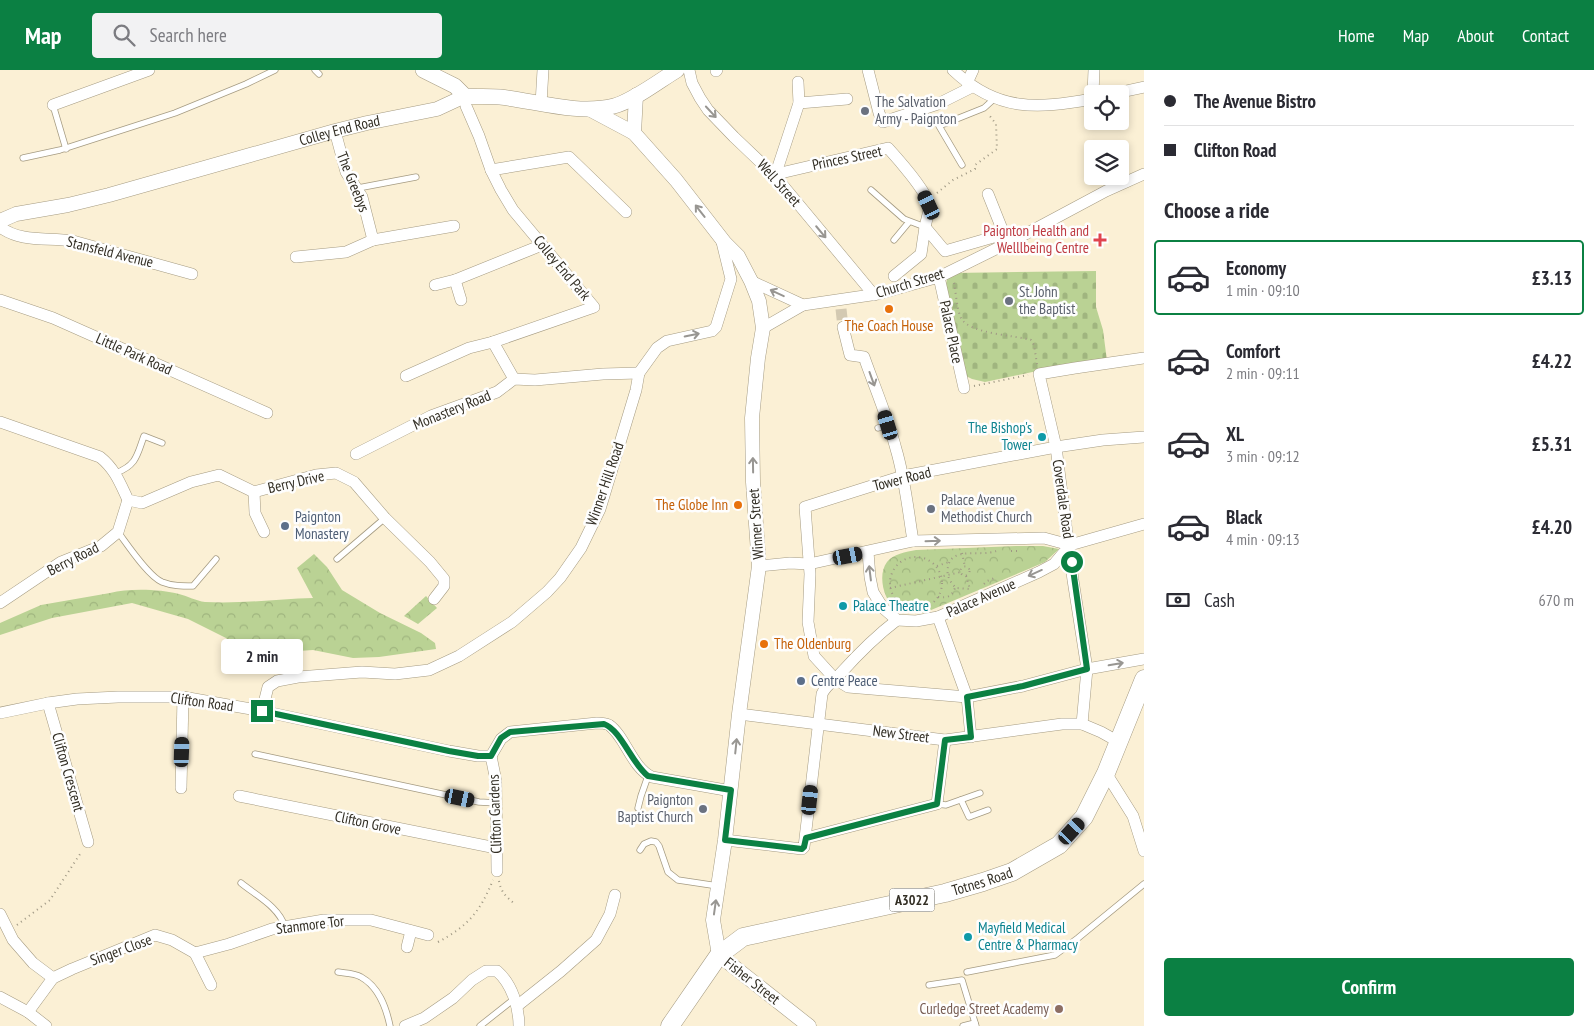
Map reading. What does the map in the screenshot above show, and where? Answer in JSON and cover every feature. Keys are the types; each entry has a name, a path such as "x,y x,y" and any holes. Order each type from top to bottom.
{"main road":[{"path":"423,70 455,86 465,96"},
{"name":"Colley End Road","path":"465,96 499,97 589,109 614,106 677,70"},
{"name":"Totnes Road","path":"670,1026 719,955 743,937 946,893 1012,872 1059,845 1084,818 1106,773 1144,679"}],"street":[{"path":"53,105 149,70"},
{"path":"541,104 543,70"},
{"name":"Well Street","path":"689,70 692,83 708,110 775,176 874,295"},
{"path":"868,70 879,113 884,122 938,104 969,85 973,70"},
{"path":"953,70 969,85 996,98 1013,103 1034,106 1084,100"},
{"path":"1093,85 1094,70"},
{"path":"775,176 799,104 798,82"},
{"path":"1129,90 1144,87"},
{"path":"634,133 636,95"},
{"name":"Colley End Road","path":"0,221 16,214 68,205 109,195 334,131 437,109 465,96"},
{"name":"Colley End Park","path":"465,96 466,106 491,170 513,210 594,308 493,342"},
{"path":"799,104 847,99"},
{"name":"Winner Street","path":"589,109 634,133 676,180 721,238 738,256 759,301 763,328 752,418 753,482 759,566 739,714 725,840 713,920 719,955"},
{"name":"The Greebys","path":"334,131 346,172 362,197 373,240"},
{"name":"Princes Street","path":"775,176 888,148 924,194 929,205"},
{"path":"491,170 569,157 626,212"},
{"name":"Church Street","path":"763,328 803,305 841,304 939,277 1020,237 1106,191 1144,174"},
{"path":"988,194 1004,234"},
{"path":"894,276 920,254 929,205"},
{"path":"296,257 346,252 373,240 454,226"},
{"name":"Stansfeld Avenue","path":"0,227 22,238 73,241 192,274"},
{"path":"925,227 945,251 1004,234 1020,237"},
{"name":"Winner Hill Road","path":"262,711 268,688 277,681 298,677 354,672 395,674 429,670 459,656 512,622 547,592 560,578 581,548 600,508 636,390 639,372 657,348 667,341 712,331 716,327 731,279 721,238"},
{"path":"435,285 455,280 542,245"},
{"name":"Palace Place","path":"939,277 964,388"},
{"path":"455,280 460,300"},
{"path":"751,282 803,305"},
{"name":"Little Park Road","path":"0,300 53,318 267,413"},
{"path":"843,327 850,355 864,357 884,413 883,426 903,476 914,541"},
{"path":"406,376 469,348 493,342 514,379 535,380 639,372"},
{"path":"1039,374 1144,358"},
{"name":"Coverdale Road","path":"1039,374 1056,447 1073,580 1087,669 1082,724"},
{"name":"Monastery Road","path":"356,454 431,416 497,392 514,379"},
{"path":"0,422 100,457 108,464 116,473 128,500 118,532"},
{"name":"Tower Road","path":"809,564 805,507 903,476 1056,447 1102,440 1144,437"},
{"name":"Berry Drive","path":"128,500 142,503 191,482 219,475 254,492 316,475 336,473 354,482 385,518 430,562 444,579 444,586 434,599"},
{"path":"254,492 256,513 264,532"},
{"path":"759,566 809,564 914,541 1044,538 1070,545 1144,524"},
{"name":"Berry Road","path":"0,603 61,562 102,546 118,532"},
{"name":"Palace Avenue","path":"897,620 938,617 1054,564 1070,545"},
{"path":"725,840 802,849 804,847 822,694 826,687 874,638 897,620 883,608 874,592 870,577 868,552"},
{"path":"809,564 808,622 814,656 835,679 848,686 967,697 1023,686 1087,669 1144,659"},
{"path":"938,617 967,697 971,737"},
{"path":"181,788 183,697"},
{"name":"Clifton Road","path":"0,713 77,699 183,697 262,711 449,751 478,756 491,756"},
{"name":"Clifton Crescent","path":"48,703 88,842"},
{"name":"New Street","path":"739,714 945,740 1062,724 1082,724 1119,742"},
{"path":"491,756 501,738 510,732 604,724 613,730 640,769 648,776 731,790"},
{"path":"806,838 937,804 945,740"},
{"name":"Clifton Gardens","path":"491,756 496,781 497,871"},
{"path":"1106,773 1133,816 1144,850"},
{"name":"Clifton Grove","path":"239,796 496,848"},
{"path":"516,1002 561,971 596,940 610,914 615,895"},
{"path":"0,914 14,940 33,963 53,978"},
{"name":"Stanmore Tor","path":"195,953 229,944 272,929 324,920 371,920 428,935"},
{"path":"407,947 411,931"},
{"name":"Singer Close","path":"28,1012 53,978 155,935 172,940 195,953"},
{"path":"195,953 211,985"},
{"name":"Fisher Street","path":"719,955 809,1026"},
{"path":"405,1026 424,1018 453,998 472,980 486,971 497,971 502,976 516,1002 519,1026"},
{"path":"0,998 28,1012 46,1026"}],"lane":[{"path":"22,158 66,149 175,113 275,70"},
{"path":"962,165 939,126 984,108 996,98"},
{"path":"53,105 66,149"},
{"path":"358,188 416,177"},
{"path":"871,190 909,222 925,227"},
{"path":"894,240 909,222"},
{"path":"116,473 124,470 136,459 144,436 162,443"},
{"path":"337,559 385,518"},
{"path":"118,532 146,568 160,581 176,586 193,586 216,559"},
{"path":"255,754 479,802 497,803"},
{"path":"638,808 648,776"},
{"path":"937,804 946,805 980,793"},
{"path":"961,800 969,817 988,810"},
{"path":"640,850 644,844 651,841 656,842 668,872 678,880 718,886"},
{"path":"242,883 276,911 285,927"},
{"path":"967,972 1055,955 1144,884"},
{"path":"338,972 360,976 379,993 387,1010 390,1026"},
{"path":"929,985 962,980 976,1024 963,1026"},
{"path":"480,1026 516,1002"}],"path":[{"path":"929,205 934,195 953,180 975,169 975,165 997,148 996,124 984,108"},
{"path":"939,277 953,281 961,318 967,324 977,329 1030,340 1034,345 1039,374 964,388"},
{"path":"936,566 949,562 962,553 984,554 998,550"},
{"path":"1008,551 1023,550"},
{"path":"962,553 965,567 970,570 966,576"},
{"path":"916,556 924,557 936,566 942,577 941,591 932,604 924,608 907,608 894,597 890,588 892,573 895,566 901,561 916,556"},
{"path":"949,562 947,568 951,583 956,588 970,589 966,576 961,572"},
{"path":"890,588 961,572 962,568 965,567"},
{"path":"938,597 947,598 952,596 956,588"},
{"path":"9,931 50,900 88,842"},
{"path":"497,871 500,888 505,896 515,904"},
{"path":"450,935 465,926 475,915 485,900 497,871"}],"green space":[{"path":"1096,271 1096,307 1103,330 1107,361 1037,371 985,382 966,376 946,284 948,276 952,273"},
{"path":"1043,546 1059,549 1045,562 924,613 899,611 892,605 885,594 882,580 884,567 890,559 900,554 916,550"},
{"path":"314,554 327,567 342,590 380,613 421,633 435,643 436,649 379,657 353,658 313,650 239,652 226,638 188,619 132,603 52,618 0,635 0,623 41,605 126,590 163,591 205,602 246,602 313,598 297,568"},
{"path":"426,596 437,608 418,624 404,616"}],"tunnel":[{"path":"841,309 843,327"}],"place":[{"name":"The Salvation Army - Paignton","path":"865,111"},
{"name":"Paignton Health and Welllbeing Centre","path":"1100,240"},
{"name":"St. John the Baptist","path":"1009,301"},
{"name":"The Coach House","path":"889,309"},
{"name":"The Bishop's Tower","path":"1042,437"},
{"name":"The Globe Inn","path":"738,505"},
{"name":"Palace Avenue Methodist Church","path":"931,509"},
{"name":"Paignton Monastery","path":"285,526"},
{"name":"Palace Theatre","path":"843,606"},
{"name":"The Oldenburg","path":"764,644"},
{"name":"Centre Peace","path":"801,681"},
{"name":"Paignton Baptist Church","path":"703,809"},
{"name":"Mayfield Medical Centre & Pharmacy","path":"968,937"},
{"name":"Curledge Street Academy","path":"1059,1009"}],"route":[{"path":"262,711 478,756 491,756 501,738 510,732 597,723 604,724 609,726 617,735 646,775 731,790 725,840 802,849 806,838 937,804 945,740 971,737 967,697 1023,686 1087,669 1073,580 1072,562"}]}
